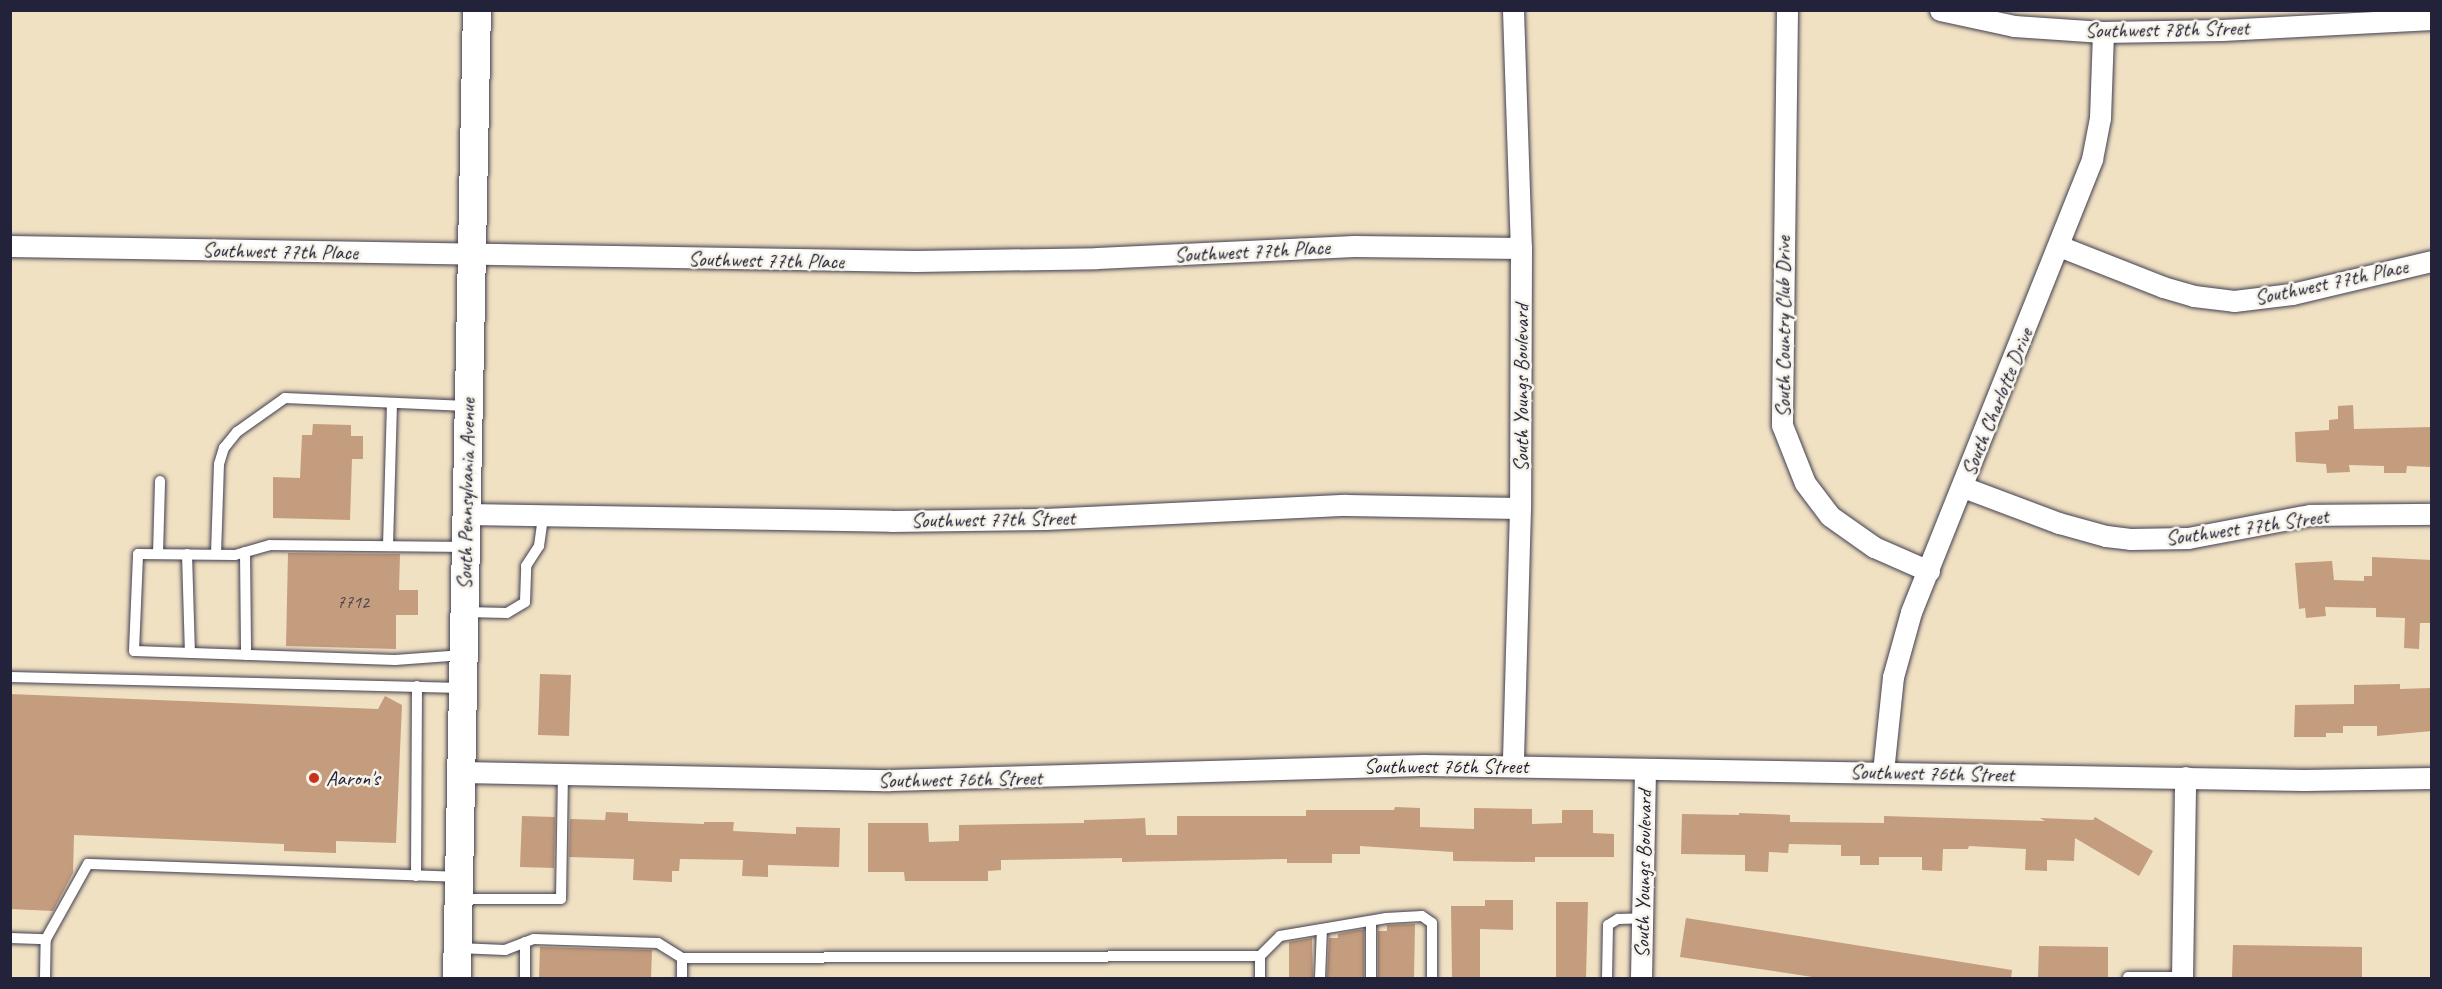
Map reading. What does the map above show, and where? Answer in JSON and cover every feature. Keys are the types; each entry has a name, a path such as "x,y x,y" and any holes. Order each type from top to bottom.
{"main road":[{"name":"South Pennsylvania Avenue","path":"457,978 477,10"}],"street":[{"name":"South Youngs Boulevard","path":"1513,10 1521,248 1520,508 1513,766"},
{"name":"South Country Club Drive","path":"1787,10 1782,425 1805,483 1830,516 1842,527 1874,547 1929,571"},
{"name":"Southwest 78th Street","path":"1941,10 2014,26 2103,32 2274,28 2432,19"},
{"name":"South Charlotte Drive","path":"1883,772 1888,713 1899,653 1911,612 1963,487 2092,159 2098,136 2103,89 2103,32"},
{"name":"Southwest 77th Place","path":"10,246 916,261 1097,258 1354,246 1521,248"},
{"name":"Southwest 77th Place","path":"2059,246 2163,287 2194,296 2234,301 2292,294 2432,261"},
{"name":"Southwest 77th Street","path":"1963,487 2067,525 2130,539 2188,538 2310,515 2432,514"},
{"name":"Southwest 77th Street","path":"465,514 891,521 1045,519 1346,506 1520,508"},
{"name":"Southwest 76th Street","path":"460,772 913,780 1065,777 1316,766 1513,766 2304,780 2432,778"},
{"name":"South Youngs Boulevard","path":"1641,978 1645,769"},
{"path":"2182,978 2185,777"}],"lane":[{"path":"216,554 219,464 225,447 237,432 285,398 468,406"},
{"path":"388,546 392,403"},
{"path":"158,554 160,481"},
{"path":"464,612 507,613 525,602 526,566 539,546 543,516"},
{"path":"463,655 394,660 134,651 138,554 216,554 245,552 270,545 465,547"},
{"path":"245,552 246,655"},
{"path":"187,554 190,653"},
{"path":"10,677 462,688"},
{"path":"416,876 417,686"},
{"path":"45,978 46,939 88,864 416,876 459,888 561,899 563,775"},
{"path":"457,948 505,950 534,939 658,943 682,958 1260,956 1280,936 1371,921 1422,916 1432,923 1432,978"},
{"path":"1607,978 1608,925 1618,919 1642,918"},
{"path":"1371,921 1371,978"},
{"path":"1320,978 1322,929"},
{"path":"10,938 46,939"},
{"path":"525,942 525,978"},
{"path":"1260,956 1260,978"},
{"path":"682,958 682,978"},
{"path":"2128,977 2182,978"}],"building":[{"path":"2353,405 2354,429 2432,427 2432,467 2407,466 2406,473 2384,473 2384,466 2349,465 2350,472 2327,473 2326,464 2296,462 2295,432 2329,430 2329,420 2338,419 2338,406"},
{"path":"313,424 351,425 351,436 363,436 363,459 352,459 350,520 273,518 273,477 300,478 302,435 312,435"},
{"path":"288,553 400,554 399,590 418,590 418,615 396,615 396,649 286,646"},
{"path":"2372,557 2432,560 2432,623 2420,623 2419,649 2404,648 2405,618 2376,617 2376,608 2325,607 2326,616 2306,618 2305,608 2299,609 2295,563 2332,561 2334,580 2364,581 2364,576 2372,576"},
{"path":"540,674 571,675 569,736 538,735"},
{"path":"2400,684 2400,689 2432,688 2432,731 2377,736 2377,726 2343,726 2343,733 2326,733 2326,737 2294,737 2295,705 2354,704 2354,685"},
{"path":"10,694 378,709 385,696 402,705 396,843 336,841 336,853 284,851 284,844 74,835 73,873 53,911 10,909"},
{"path":"1395,807 1420,808 1420,827 1474,829 1474,808 1532,809 1532,824 1562,823 1562,810 1593,810 1593,833 1614,834 1614,857 1535,857 1535,862 1453,861 1453,852 1360,846 1360,854 1332,854 1332,863 1287,863 1287,859 1122,862 1122,858 1001,860 1001,870 988,871 988,881 905,881 904,872 868,872 868,823 928,823 929,842 959,841 959,825 1084,823 1084,820 1145,818 1146,835 1177,835 1177,816 1306,816 1306,810 1394,810"},
{"path":"606,812 628,813 628,821 704,824 704,822 734,822 733,831 796,834 796,827 840,828 839,867 768,865 768,877 742,876 743,860 680,859 679,871 672,871 672,882 633,880 634,859 569,857 570,819 605,820"},
{"path":"1739,813 1790,815 1790,822 1884,823 1884,816 2045,821 2040,818 2093,820 2095,817 2153,851 2139,876 2075,838 2074,861 2047,860 2047,871 2025,870 2026,849 1969,846 1968,849 1943,849 1942,871 1922,870 1922,857 1879,857 1879,865 1860,865 1860,856 1841,856 1841,845 1789,844 1788,853 1769,852 1768,872 1745,871 1745,855 1681,854 1682,814 1739,815"},
{"path":"522,816 555,817 554,868 520,867"},
{"path":"1485,900 1513,900 1513,930 1480,929 1480,978 1452,978 1451,906 1485,906"},
{"path":"1556,902 1588,902 1586,978 1556,978"},
{"path":"1686,918 2012,970 2011,978 1819,978 1680,957"},
{"path":"1415,924 1414,978 1378,978 1378,931 1387,931 1387,925"},
{"path":"1364,930 1364,978 1327,978 1329,938 1338,938 1338,934"},
{"path":"1312,938 1313,978 1289,978 1289,942"},
{"path":"2233,945 2362,947 2362,978 2232,978"},
{"path":"2039,946 2108,947 2108,978 2038,978"},
{"path":"540,947 652,950 651,978 539,978"}],"place":[{"name":"Aaron's","path":"314,778"}]}
